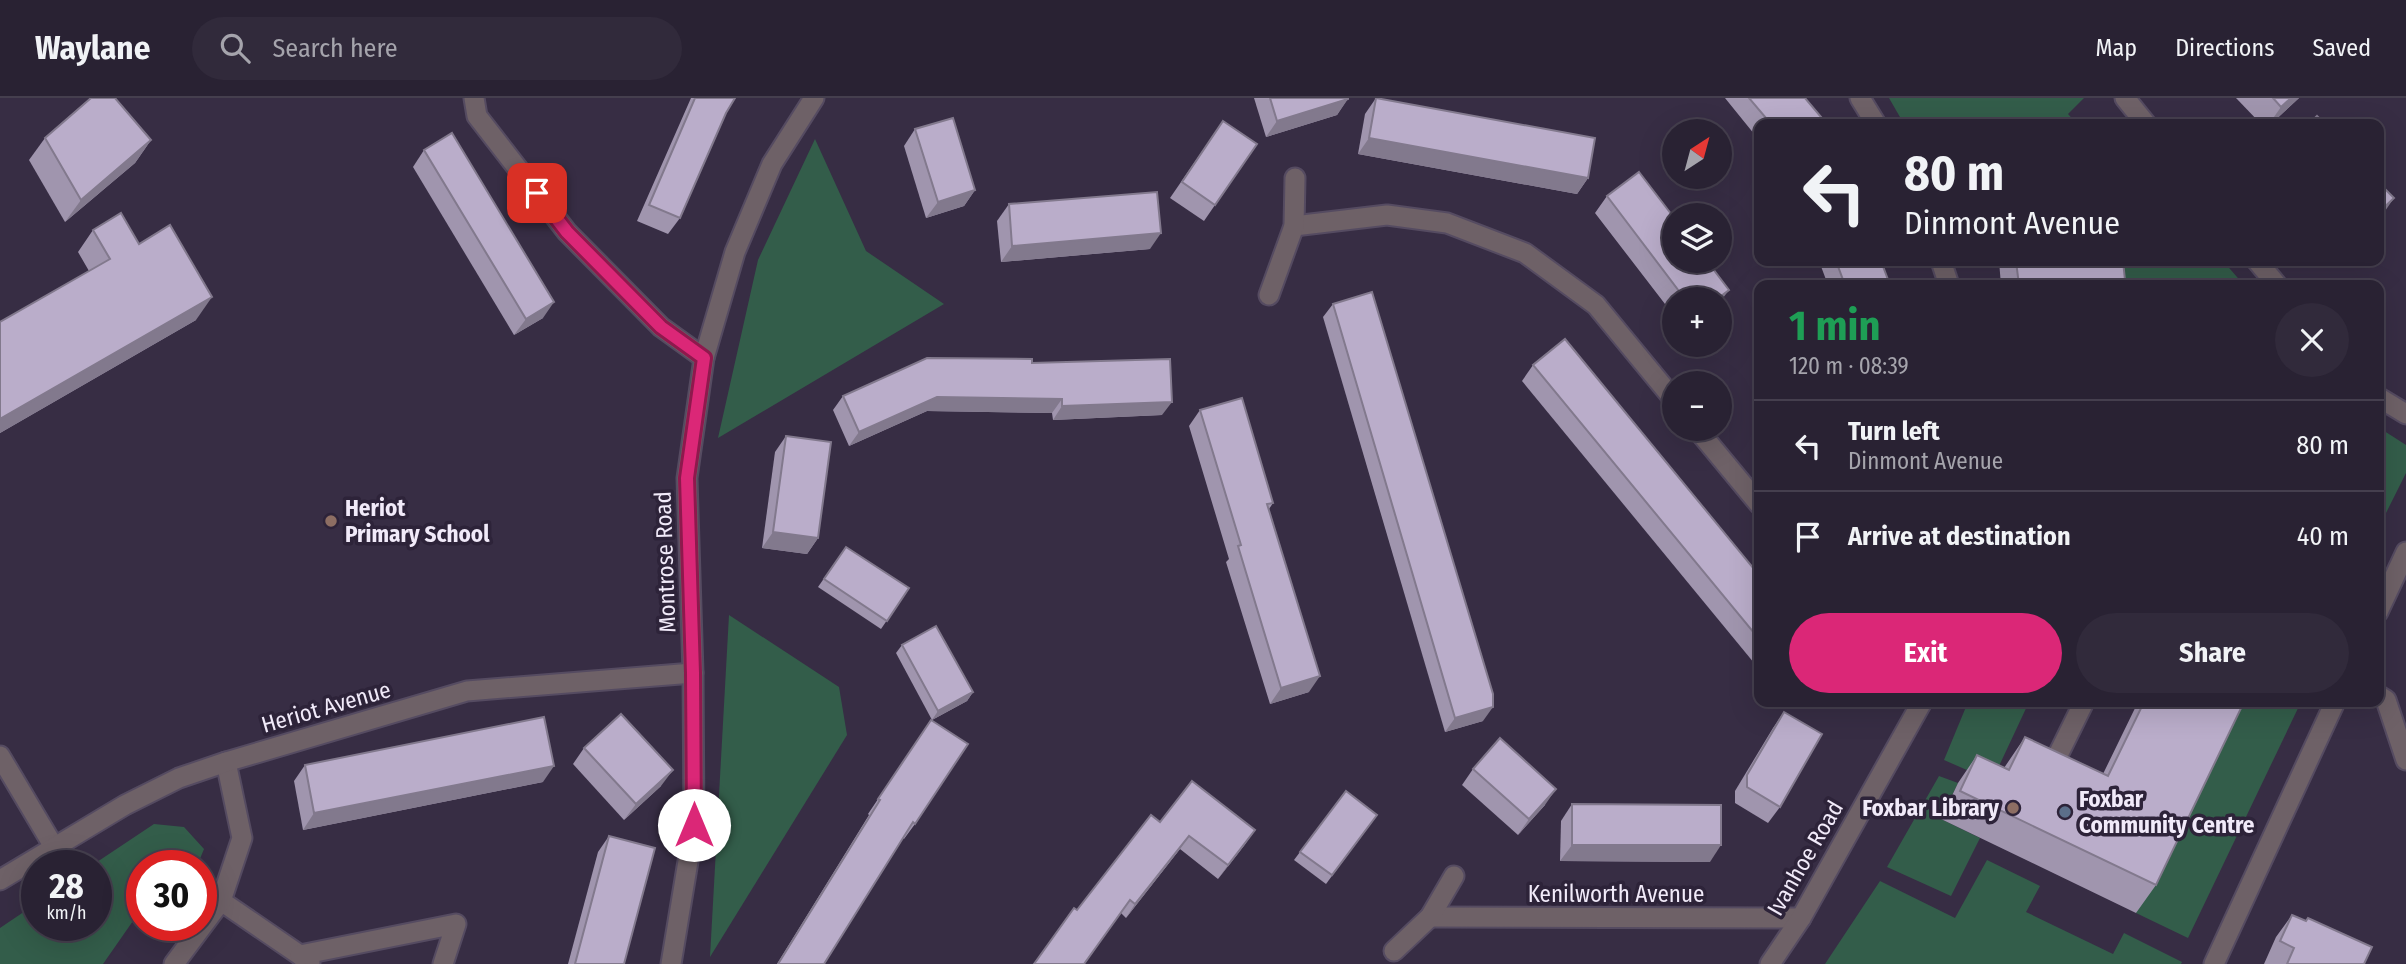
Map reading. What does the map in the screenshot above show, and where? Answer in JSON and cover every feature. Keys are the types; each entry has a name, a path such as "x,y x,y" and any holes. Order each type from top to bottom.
{"street":[{"path":"474,98 477,116 567,232 661,327 704,358"},
{"name":"Montrose Road","path":"671,964 694,825 687,478 704,358 735,252 772,164 814,98"},
{"path":"1860,98 1873,119"},
{"path":"2125,98 2142,119"},
{"path":"1269,295 1294,226 1295,178"},
{"path":"1294,226 1387,215 1447,223 1525,253 1596,305 1662,385"},
{"path":"2261,266 2273,280"},
{"path":"2384,401 2406,414"},
{"path":"1707,441 1754,498"},
{"path":"2384,596 2406,552"},
{"name":"Heriot Avenue","path":"0,880 125,805 179,778 226,762 467,691 693,673"},
{"path":"2384,699 2406,760"},
{"name":"Ivanhoe Road","path":"1770,964 1801,918 1919,707"},
{"path":"2056,759 2082,707"},
{"path":"2214,964 2333,707"},
{"path":"0,756 54,847"},
{"path":"174,964 221,901 242,838 226,762"},
{"path":"1394,951 1430,917 1454,876"},
{"path":"221,901 307,960 456,924 443,964"},
{"name":"Kenilworth Avenue","path":"1430,917 1801,918"}],"green space":[{"path":"1889,98 2084,98 2068,114 2072,119 1901,119"},
{"path":"815,139 866,251 944,304 718,438 758,260"},
{"path":"2112,266 2227,266 2240,280 2110,280"},
{"path":"2384,431 2406,445 2406,473 2384,517"},
{"path":"729,615 839,687 847,735 710,957"},
{"path":"1966,707 2027,707 1992,781 1944,760"},
{"path":"2235,707 2299,707 2188,938 2136,913"},
{"path":"1939,776 1958,783 1941,819 1980,838 1951,896 1887,867"},
{"path":"154,824 184,827 204,849 126,850 126,931 103,964 0,964 0,928 21,914 21,941 112,941 112,852"},
{"path":"1987,860 2040,886 2026,912 2113,954 2124,933 2182,962 2181,964 1825,964 1880,881 1955,918"}],"building":[{"path":"91,98 115,98 151,140 81,200 45,138"},
{"path":"695,98 735,98 680,218 649,205"},
{"path":"1270,98 1348,98 1348,99 1277,121"},
{"path":"1376,98 1595,138 1588,178 1369,138"},
{"path":"1749,98 1805,98 1823,119 1767,119"},
{"path":"2273,98 2291,98 2281,107"},
{"path":"953,118 975,190 938,202 915,129"},
{"path":"1223,121 1257,144 1215,205 1182,182"},
{"path":"452,133 554,302 526,319 424,150"},
{"path":"1639,172 1663,203 1662,269 1607,196"},
{"path":"2384,188 2394,198 2384,207"},
{"path":"1157,192 1161,233 1012,246 1009,204"},
{"path":"121,213 139,244 170,225 212,297 0,419 0,322 110,259 93,230"},
{"path":"1838,266 1883,266 1888,280 1843,280"},
{"path":"2017,266 2124,266 2125,280 2018,280"},
{"path":"1665,273 1716,273 1727,287 1676,287"},
{"path":"1372,292 1493,694 1493,707 1455,718 1333,304"},
{"path":"1565,339 1754,569 1754,633 1533,365"},
{"path":"927,358 1032,359 1032,363 1170,359 1172,402 1062,406 1062,399 937,397 859,432 843,396"},
{"path":"1242,398 1273,503 1267,504 1320,676 1281,688 1200,410"},
{"path":"786,436 831,442 818,538 773,532"},
{"path":"846,547 909,588 887,621 824,579"},
{"path":"936,626 973,692 938,711 902,645"},
{"name":"Foxbar Community Centre","path":"2142,707 2242,707 2156,885 1960,791 1977,755 2009,770 2025,737 2108,776"},
{"path":"1784,712 1822,734 1780,807 1747,787 1747,775"},
{"path":"621,714 673,770 636,804 584,748"},
{"path":"544,717 554,766 314,813 305,765"},
{"path":"931,720 968,744 915,824 913,822 824,964 778,964 880,800 878,799"},
{"path":"1500,738 1556,789 1529,819 1473,769"},
{"path":"1192,781 1255,830 1228,865 1189,836 1135,904 1130,900 1084,964 1034,964 1074,908 1077,910 1151,815 1160,822"},
{"path":"1346,791 1377,815 1332,875 1300,852"},
{"path":"1572,804 1721,805 1721,845 1572,845"},
{"path":"609,836 655,848 624,964 575,964"},
{"path":"2292,915 2306,921 2308,918 2372,947 2364,964 2287,964 2294,948 2280,941"}],"place":[{"name":"Heriot Primary School","path":"331,521"},
{"name":"Foxbar Library","path":"2013,808"},
{"name":"Foxbar Community Centre","path":"2065,812"}],"route":[{"path":"537,193 567,232 661,327 704,358 687,478 694,825"}]}
